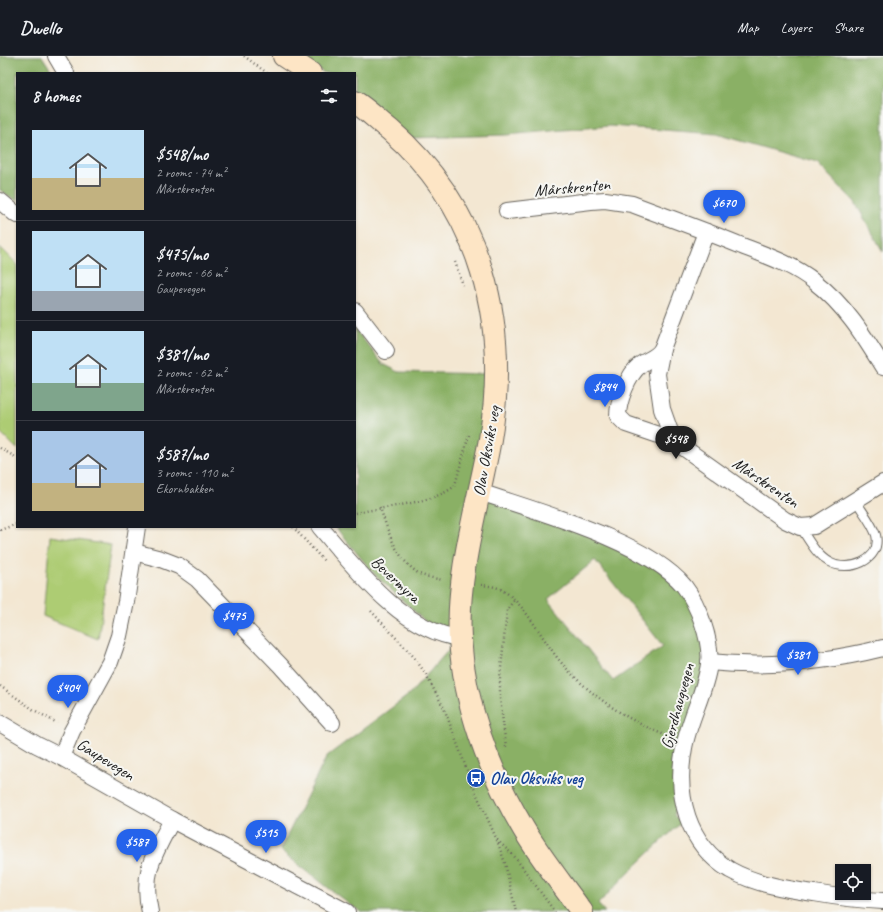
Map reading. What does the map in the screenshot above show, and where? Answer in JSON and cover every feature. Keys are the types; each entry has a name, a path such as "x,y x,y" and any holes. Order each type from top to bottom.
{"street":[{"path":"56,56 65,72"},
{"path":"284,56 308,72"},
{"name":"Olav Oksviks veg","path":"356,103 406,145 436,179 462,222 482,269 492,309 495,332 497,367 495,405 460,601 460,638 474,715 490,761 522,828 582,912"},
{"path":"0,201 16,214"},
{"name":"Mårskrenten","path":"507,211 591,201 632,204 789,265 816,283 853,321 883,367"},
{"name":"Mårskrenten","path":"673,440 662,409 657,374 662,349 706,232"},
{"path":"356,312 386,351"},
{"name":"Mårskrenten","path":"662,349 656,356 634,371 620,406 618,416 626,424 673,440 785,520 800,527 820,524 883,483"},
{"name":"Gjerdhaugvegen","path":"480,492 607,537 660,563 673,574 692,599 704,629 709,662 684,746 681,769 682,794 688,821 700,844 709,854 730,869 764,883 835,896 883,901"},
{"name":"Gaupevegen","path":"137,528 119,636 110,662 72,731 61,757 172,820 347,912"},
{"name":"Bevermyra","path":"321,528 372,586 394,606 423,627 447,636 460,638"},
{"path":"134,552 161,559 179,566 197,579 269,654 332,723"},
{"path":"709,662 744,665 778,664 866,652 883,648"},
{"path":"0,722 37,745 61,757"},
{"path":"150,912 147,898 147,876 159,845 172,820"}],"lane":[{"path":"800,527 819,554 829,563 850,567 859,564 868,559 873,553 876,546 876,536 856,500"}],"path":[{"path":"244,56 266,72"},
{"path":"455,260 464,287"},
{"path":"356,513 380,507 421,501 451,490 455,485 470,429"},
{"path":"0,448 16,457"},
{"path":"380,507 389,535 402,559 419,574 442,580"},
{"path":"0,530 16,524"},
{"path":"294,528 329,566"},
{"path":"478,585 501,589 514,600 567,669 611,707 655,732 671,737"},
{"path":"490,761 507,753 500,698 500,678 507,610 514,600"},
{"path":"366,606 414,657 435,690 497,840 516,912"},
{"path":"0,686 34,710 72,731"},
{"path":"497,840 514,856 555,912"}],"green space":[{"path":"0,56 42,56 52,72 16,72 16,200 0,190"},
{"path":"301,56 883,56 883,252 855,202 817,163 716,134 610,126 506,135 408,138 356,98 356,72 323,72"},
{"path":"0,247 16,263 16,448 0,432"},
{"path":"356,330 383,364 399,372 492,374 490,489 670,569 714,632 685,735 674,815 681,823 630,871 598,904 605,912 362,912 350,905 280,850 327,756 410,694 452,646 375,575 336,528 356,528","holes":["595,560 663,646 613,681 548,599"]},
{"path":"50,536 111,545 98,639 43,616"}],"place":[{"name":"Olav Oksviks veg","path":"476,778"}]}
